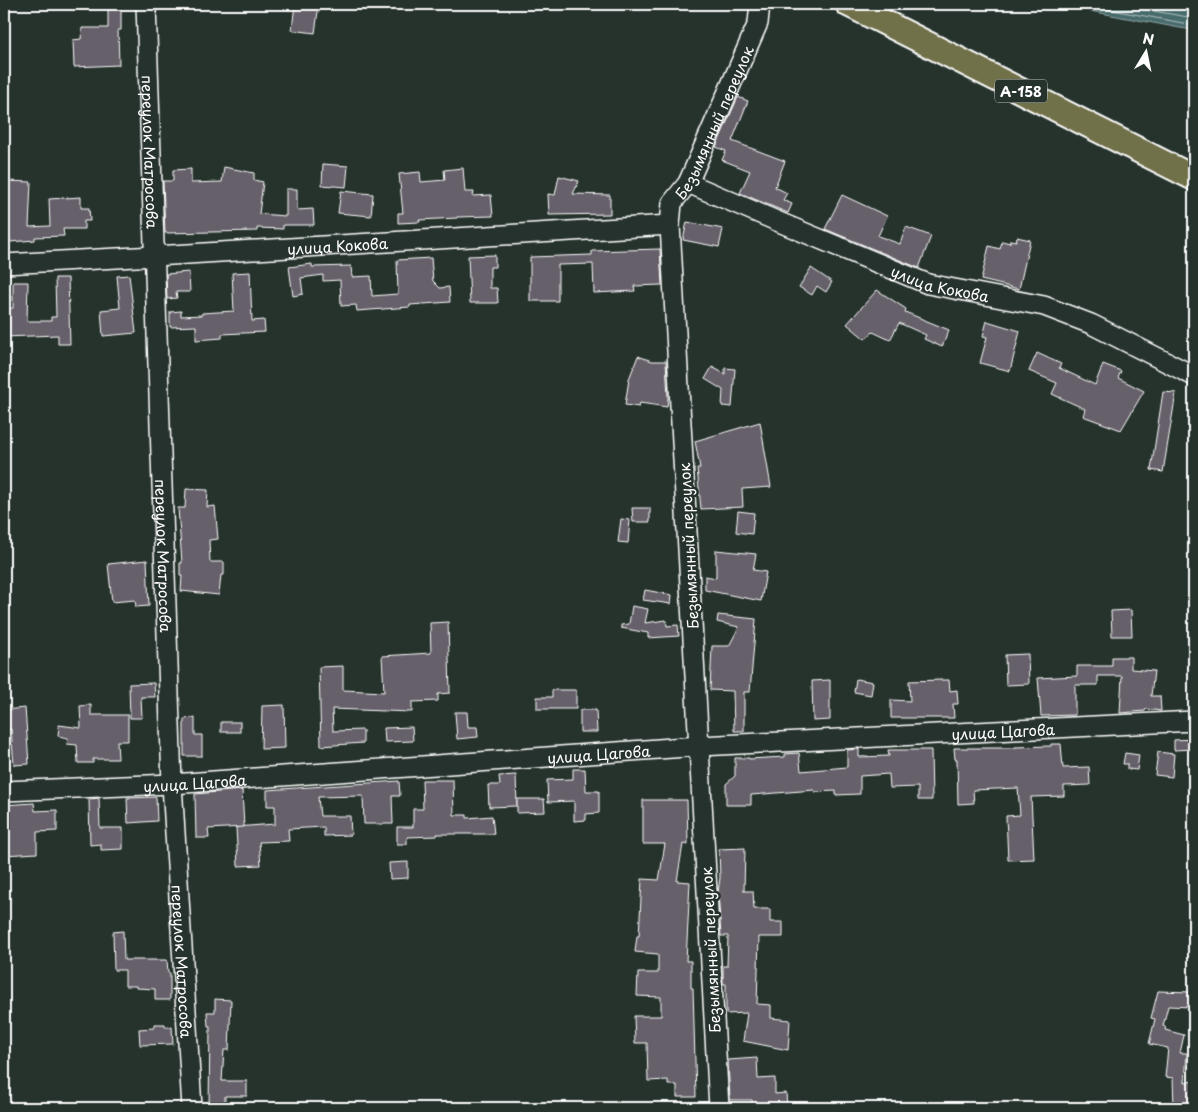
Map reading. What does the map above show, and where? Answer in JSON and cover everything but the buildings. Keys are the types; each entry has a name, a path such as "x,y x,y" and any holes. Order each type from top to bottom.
{"main road":[{"name":"А-158","path":"848,4 1194,178"}],"street":[{"name":"переулок Матросова","path":"146,4 172,784 192,1108"},
{"name":"Безымянный переулок","path":"719,1108 670,226 672,204 688,183 758,23 760,4"},
{"name":"улица Кокова","path":"688,183 928,284 1044,306 1091,324 1194,376"},
{"name":"улица Кокова","path":"4,264 670,226"},
{"name":"улица Цагова","path":"4,790 172,784 700,746 1194,721"}],"water":[{"path":"1053,4 1194,4 1194,30 1180,28"}]}
